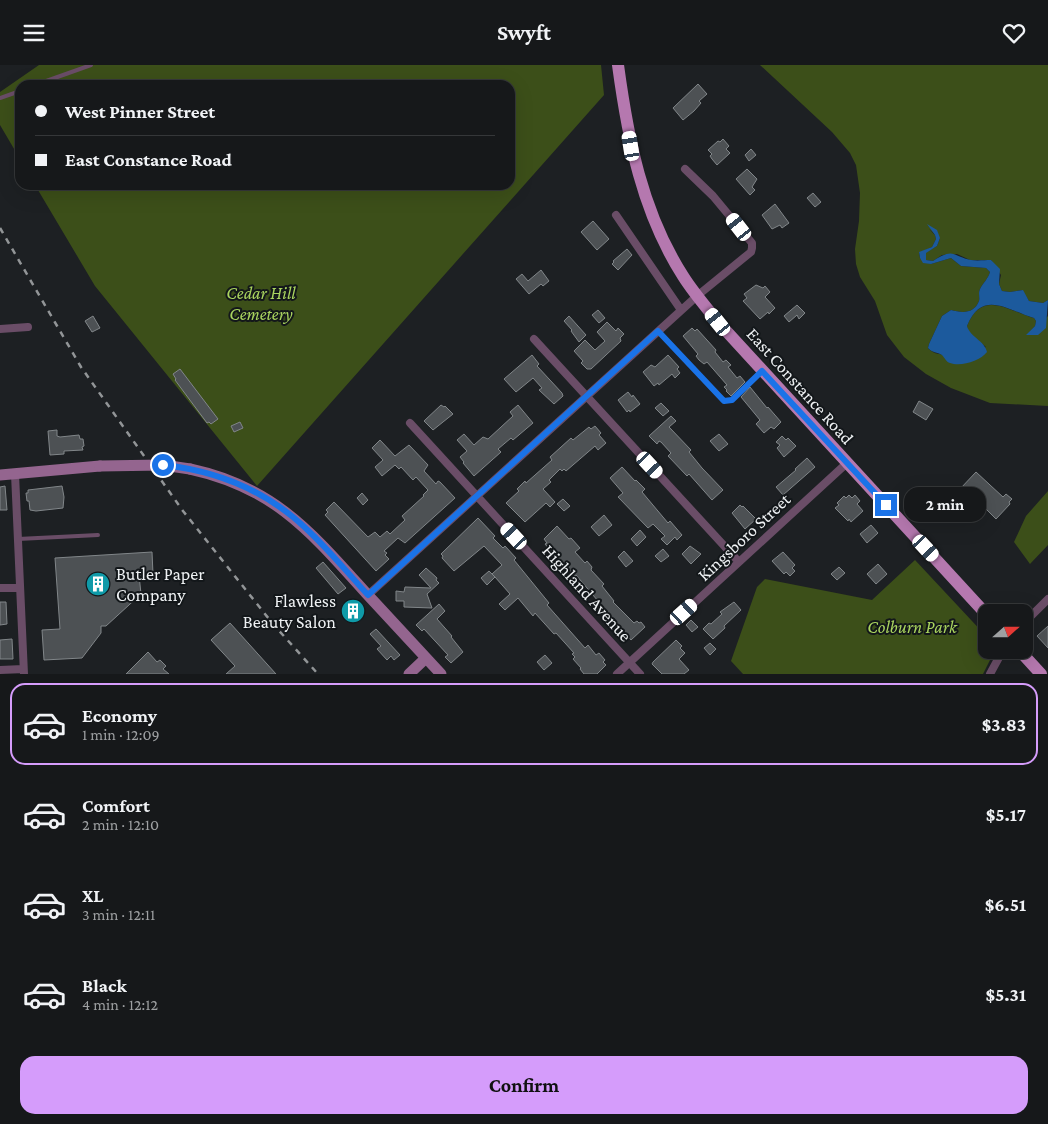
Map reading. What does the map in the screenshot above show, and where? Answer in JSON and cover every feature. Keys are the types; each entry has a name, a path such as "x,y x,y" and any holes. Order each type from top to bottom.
{"main road":[{"name":"East Constance Road","path":"618,65 631,146 645,197 668,251 697,296 762,371 978,605"},
{"path":"0,475 100,466 163,465 190,469 231,481 251,490 278,506 303,526 441,674"},
{"path":"409,674 426,658"},
{"path":"1027,659 1041,674"}],"street":[{"path":"368,595 681,310 751,252 752,243 729,215 685,169"},
{"path":"616,215 681,310"},
{"path":"0,329 28,327"},
{"path":"534,339 739,562"},
{"name":"Highland Avenue","path":"410,423 640,674"},
{"name":"Kingsboro Street","path":"617,674 847,463"},
{"path":"0,669 23,671 15,474"},
{"path":"0,588 20,588"},
{"path":"1033,614 1048,599"},
{"path":"990,674 998,659"}],"lane":[{"path":"49,80 92,65"},
{"path":"0,98 15,93"},
{"path":"658,331 724,401 732,400 762,371"},
{"path":"18,539 98,535"}],"green space":[{"name":"Cedar Hill Cemetery","path":"39,65 601,65 604,95 257,486 95,286 38,190 515,190 515,80 17,80"},
{"path":"760,65 1048,65 1048,300 1043,303 1029,301 1022,290 1002,291 999,284 1001,275 991,260 970,260 957,254 942,255 933,261 926,260 925,253 937,246 940,238 929,229 936,239 932,247 919,253 920,258 931,264 951,258 961,266 986,268 990,272 980,289 979,301 974,308 963,312 951,310 942,316 928,348 933,352 947,355 986,347 968,332 967,326 973,315 980,308 988,305 997,305 1034,318 1036,321 1035,326 1027,335 1048,316 1048,406 990,403 951,388 926,374 904,357 887,335 875,301 860,277 856,264 855,249 860,193 856,165 850,153 832,132"},
{"name":"Cedar Hill Cemetery","path":"15,82 15,150 0,125 0,92"},
{"path":"1048,491 1048,545 1030,564 1014,542 1026,516"},
{"name":"Colburn Park","path":"915,560 978,627 978,659 990,659 983,674 743,674 731,661 757,587 765,579 872,600"}],"water":[{"path":"927,224 937,230 940,238 937,246 926,253 926,260 933,261 949,253 971,260 991,260 1000,269 999,284 1002,291 1023,290 1029,301 1043,303 1048,300 1046,328 1038,335 1026,335 1035,326 1036,321 1034,318 1006,307 988,305 980,308 973,314 967,326 971,333 986,348 987,352 984,355 970,362 954,364 947,362 942,355 930,350 928,348 929,344 942,316 951,310 963,312 974,308 979,301 980,289 990,272 986,268 961,266 951,258 931,264 923,263 919,252 932,247 936,239"}],"building":[{"path":"698,84 707,94 699,101 701,103 694,111 683,120 673,108"},
{"path":"723,139 729,146 726,149 730,153 717,165 708,150"},
{"path":"751,149 756,155 749,161 745,155"},
{"path":"747,169 757,179 752,187 755,190 750,195 736,179"},
{"path":"813,193 821,202 815,207 807,198"},
{"path":"775,204 789,223 782,228 780,225 772,229 762,215"},
{"path":"593,221 609,239 597,250 581,232"},
{"path":"627,249 632,255 618,270 612,264 613,261"},
{"path":"541,270 549,281 543,286 541,284 529,294 516,279 522,274 528,281"},
{"path":"756,285 763,288 765,286 770,292 765,297 775,308 760,319 743,301 747,298 744,294"},
{"path":"797,305 805,313 799,319 797,315 789,322 784,316"},
{"path":"598,310 605,318 599,323 592,315"},
{"path":"93,316 100,328 92,332 85,321"},
{"path":"569,316 586,335 579,342 564,321"},
{"path":"607,322 616,331 618,328 624,334 620,338 621,341 591,369 587,369 574,351 585,340 595,350 605,341 597,332"},
{"path":"692,328 695,331 697,329 716,350 715,352 723,362 726,360 731,365 728,367 737,378 740,376 745,382 731,396 724,387 727,385 707,362 704,364 699,360 696,356 698,354 683,336"},
{"path":"532,355 539,364 537,366 562,393 563,396 554,404 539,390 542,388 533,378 516,392 504,379"},
{"path":"668,355 679,367 677,369 680,373 675,378 672,374 659,385 658,383 654,386 643,372 651,365 655,367"},
{"path":"180,369 218,419 211,424 207,423 175,380 173,374"},
{"path":"750,387 781,422 774,429 771,427 764,433 756,424 760,420 741,397"},
{"path":"628,392 640,404 630,412 629,410 627,412 618,400"},
{"path":"919,401 933,409 926,420 913,412"},
{"path":"661,403 669,411 663,416 655,408"},
{"path":"441,405 445,406 453,414 433,430 424,421"},
{"path":"518,405 533,423 513,440 511,438 498,449 501,452 474,476 460,457 467,451 457,440 464,434 474,445 483,437 488,439 513,416 510,412"},
{"path":"671,416 676,421 669,427 691,450 689,452 723,490 712,500 689,474 687,476 668,456 671,453 661,442 659,441 657,444 649,436"},
{"path":"240,422 243,428 234,432 231,426"},
{"path":"595,426 601,433 599,435 606,443 598,450 595,446 566,471 560,469 549,480 551,482 543,489 555,502 550,507 546,503 525,522 506,503 519,491 517,489 525,481 526,483 552,460 550,457 571,438 573,440 589,427 591,429"},
{"path":"57,430 57,436 60,437 79,435 80,439 83,439 83,450 64,451 64,454 50,455 48,431"},
{"path":"719,434 728,444 719,451 710,441"},
{"path":"782,436 786,440 788,438 796,446 784,457 777,448 780,445 776,442"},
{"path":"380,440 395,456 409,445 428,465 424,471 436,484 438,481 440,482 455,498 405,543 398,538 384,551 389,559 376,571 325,515 328,512 326,510 334,502 368,537 375,532 380,537 387,531 390,534 405,520 402,516 424,496 428,490 416,477 413,480 401,467 399,469 395,465 382,476 375,467 383,460 372,448"},
{"path":"807,458 815,467 783,495 776,487"},
{"path":"622,467 645,489 642,492 668,523 670,521 682,535 677,540 675,537 667,545 661,539 665,536 653,524 648,528 618,497 623,493 610,478"},
{"path":"976,472 1003,497 1006,494 1012,499 1009,502 1010,504 996,519 986,509 984,511 960,489"},
{"path":"5,486 7,510 0,510 0,487"},
{"path":"62,486 63,508 30,510 26,493 28,493 28,490"},
{"path":"362,493 368,500 363,505 357,498"},
{"path":"849,495 852,498 855,495 860,501 857,504 863,511 851,522 835,508 844,496 846,498"},
{"path":"563,499 570,506 564,511 557,504"},
{"path":"740,505 756,519 745,529 732,513"},
{"path":"604,515 612,525 599,536 591,527"},
{"path":"478,518 495,536 493,538 503,548 505,546 516,558 514,560 549,603 547,605 585,648 588,645 596,655 599,653 605,660 603,662 606,665 597,674 584,674 573,659 575,657 572,654 574,653 535,613 533,616 518,598 505,610 499,604 510,594 492,574 502,565 484,546 454,571 442,558 441,554"},
{"path":"871,525 878,533 867,543 860,534"},
{"path":"557,526 580,548 575,552 585,563 587,561 592,567 591,570 604,584 602,586 613,602 634,623 637,621 641,622 645,627 631,640 576,575 563,566 545,544 547,543 544,539"},
{"path":"640,530 646,537 637,546 631,539"},
{"path":"690,546 701,554 691,564 682,554"},
{"path":"663,549 669,556 661,562 655,556"},
{"path":"624,551 633,561 626,567 618,557"},
{"name":"Butler Paper Company","path":"152,552 153,574 139,575 141,594 106,626 101,626 101,633 82,658 44,660 42,630 60,629 55,558"},
{"path":"783,552 795,565 792,568 795,571 790,576 786,572 784,574 772,561"},
{"path":"323,562 346,588 338,594 316,568"},
{"path":"878,564 887,574 876,584 867,574"},
{"path":"839,567 845,573 837,580 831,574"},
{"path":"426,568 437,578 436,580 439,583 427,594 432,608 404,607 404,601 396,601 396,591 404,592 405,587 431,588 419,575"},
{"path":"489,571 495,577 487,585 481,578"},
{"path":"0,602 6,602 7,624 0,625"},
{"path":"734,602 741,610 713,639 703,629 722,614 720,612"},
{"path":"439,604 445,611 437,619 463,652 451,663 445,657 448,655 424,629 422,631 416,625"},
{"name":"Flawless Beauty Salon","path":"353,605 358,611 352,617 347,611"},
{"path":"691,620 698,627 692,632 686,625"},
{"path":"230,623 276,674 226,674 235,666 211,640"},
{"path":"1048,626 1048,648 1037,636"},
{"path":"376,629 400,655 394,660 391,656 387,660 377,649 381,646 370,634"},
{"path":"12,639 13,659 0,659 0,640"},
{"path":"676,640 682,646 680,648 685,653 679,659 689,670 684,674 662,674 652,664"},
{"path":"710,643 716,649 710,655 704,648"},
{"path":"148,652 157,662 160,660 166,666 163,669 169,674 126,674"},
{"path":"545,655 552,663 544,670 537,662"}],"railway":[{"path":"0,228 81,367 183,511 273,624 318,674"}],"place":[{"name":"Butler Paper Company","path":"98,584"},
{"name":"Flawless Beauty Salon","path":"353,611"}],"route":[{"path":"163,465 206,472 251,490 278,506 303,526 368,595 658,331 724,401 732,400 762,371 886,505"}]}
